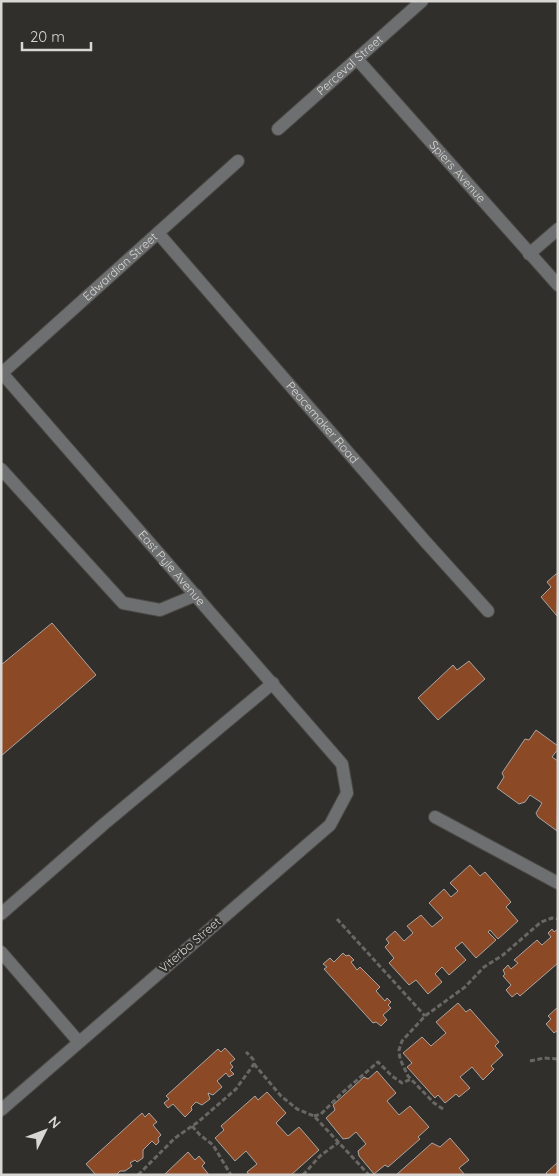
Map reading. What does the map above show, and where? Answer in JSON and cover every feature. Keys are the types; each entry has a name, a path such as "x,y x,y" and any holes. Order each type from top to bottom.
{"street":[{"name":"Perceval Street","path":"278,129 422,1"},
{"name":"Spiers Avenue","path":"357,59 558,285"},
{"name":"Edwardian Street","path":"2,372 238,162"},
{"path":"529,254 558,229"},
{"name":"Peacemaker Road","path":"158,233 424,540 488,611"},
{"name":"East Pyle Avenue","path":"2,372 342,764"},
{"path":"1,469 123,603 160,610 196,595"},
{"path":"1,914 104,824 273,683"},
{"name":"Viterbo Street","path":"1,1110 330,825 347,793 342,764"},
{"path":"435,817 558,883"},
{"path":"1,952 78,1042"}],"path":[{"path":"443,1109 434,1103 411,1079 400,1059 399,1050 402,1041 425,1016 465,987 484,967 503,955 541,922 552,918 558,919"},
{"path":"337,919 425,1016"},
{"path":"246,1052 281,1096 297,1109 314,1116 369,1175"},
{"path":"530,1061 544,1058 558,1059"},
{"path":"314,1116 321,1114 378,1062 402,1083 411,1079"},
{"path":"138,1175 175,1138 236,1089 254,1064"},
{"path":"192,1126 212,1145 231,1175"},
{"path":"303,1175 320,1156 339,1142"}],"building":[{"path":"558,574 557,616 541,597 551,587 547,582"},
{"path":"52,623 96,675 1,756 1,665"},
{"path":"469,661 485,679 438,720 418,698 453,665 457,670"},
{"path":"536,730 558,746 552,757 558,761 557,831 538,817 536,813 542,803 530,795 525,802 519,804 497,788 504,777 502,773 525,739 529,740"},
{"path":"470,865 480,876 485,872 511,902 506,907 518,921 498,939 490,930 488,932 496,940 476,958 462,942 455,948 466,960 449,975 442,967 435,974 442,982 428,994 416,980 409,985 389,963 394,958 385,947 389,943 386,939 395,931 404,941 413,933 407,926 421,915 432,927 443,918 429,903 444,889 451,897 458,891 450,883"},
{"path":"552,929 554,932 558,929 558,963 520,996 517,993 512,997 506,990 511,985 503,976 505,974 503,970 508,965 511,969 518,963 514,960 537,940 542,945 551,937 548,933"},
{"path":"343,953 346,956 349,955 354,960 351,962 357,970 360,967 380,987 376,991 385,1001 387,998 391,1002 388,1005 391,1008 383,1015 387,1020 381,1026 376,1022 373,1023 324,969 327,967 323,964 330,958 334,962"},
{"path":"458,1003 466,1012 470,1009 499,1042 495,1046 503,1055 491,1066 494,1069 483,1080 472,1067 460,1077 470,1088 459,1097 456,1094 445,1103 438,1095 435,1098 407,1067 412,1063 403,1053 422,1037 431,1046 446,1033 436,1022"},
{"path":"558,1007 558,1030 554,1033 546,1024 551,1019 548,1016"},
{"path":"225,1048 235,1059 230,1063 233,1067 230,1070 234,1074 229,1077 226,1073 217,1081 222,1087 213,1095 208,1093 210,1099 202,1105 196,1102 191,1107 192,1110 185,1117 173,1104 168,1108 164,1103 169,1099 166,1096 218,1049 221,1052"},
{"path":"377,1071 396,1093 387,1101 399,1115 410,1106 429,1127 418,1137 420,1139 388,1167 385,1165 374,1174 359,1156 358,1151 366,1144 356,1132 349,1138 343,1139 326,1118 335,1110 333,1105 364,1077 368,1079"},
{"path":"267,1092 286,1113 276,1123 288,1136 299,1127 319,1150 291,1175 249,1175 247,1172 257,1164 246,1151 235,1161 215,1138 224,1130 221,1126 255,1096 258,1100"},
{"path":"142,1113 145,1117 149,1113 157,1122 153,1125 161,1135 158,1138 159,1142 156,1145 152,1141 143,1150 143,1158 137,1162 135,1160 130,1163 132,1166 125,1171 120,1171 116,1175 96,1175 86,1164"},
{"path":"450,1138 469,1160 459,1168 465,1175 396,1175 432,1143 440,1147"},
{"path":"188,1152 195,1160 199,1156 205,1163 202,1166 209,1175 164,1175"},
{"path":"558,1162 558,1175 547,1175 546,1173"}]}
